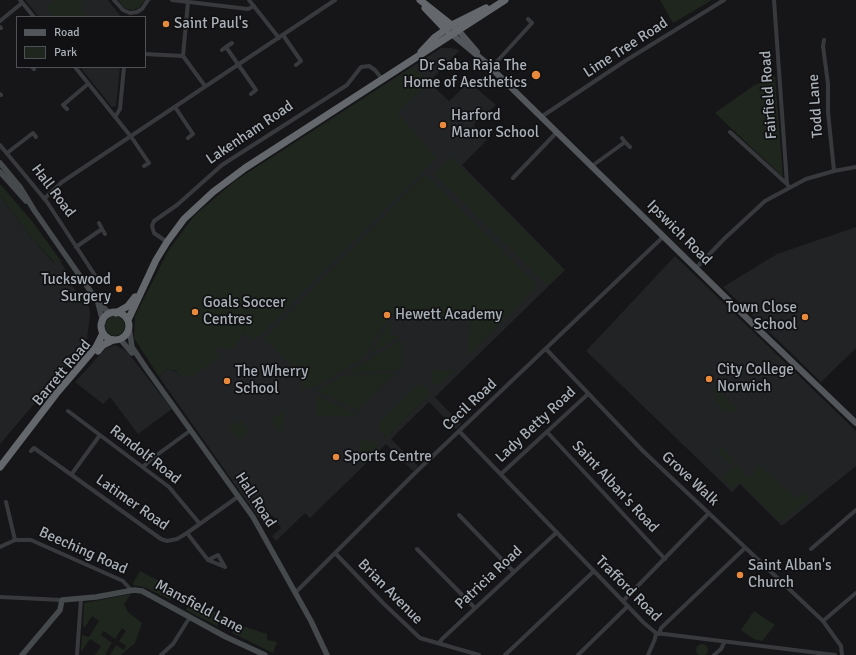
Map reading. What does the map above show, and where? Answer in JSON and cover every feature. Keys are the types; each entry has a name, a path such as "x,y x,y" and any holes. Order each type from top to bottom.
{"highway":[{"path":"419,0 455,32"},
{"name":"Lakenham Road","path":"412,60 435,37 449,27 504,0"},
{"name":"Lakenham Road","path":"128,320 141,291 167,242 189,214 227,180 504,0"},
{"name":"Lakenham Road","path":"113,313 128,306 141,291"},
{"path":"102,322 113,313"},
{"name":"Hall Road","path":"113,313 122,314 128,320 129,328"},
{"name":"Hall Road","path":"102,322 104,333 107,338 117,340"},
{"path":"117,340 127,333 129,328"},
{"name":"Barrett Road","path":"33,427 56,394 100,342 104,333"},
{"name":"Barrett Road","path":"0,467 103,345 117,340"}],"main road":[{"name":"Ipswich Road","path":"455,32 556,132 856,422"}],"street":[{"path":"114,0 129,15 142,9 148,0"},
{"path":"172,0 248,9 252,2 301,61"},
{"path":"44,199 62,182 336,0"},
{"name":"Lime Tree Road","path":"541,117 625,61 724,0"},
{"name":"Fairfield Road","path":"774,0 788,186"},
{"path":"0,21 21,1 33,16"},
{"path":"188,2 183,56 205,86"},
{"path":"491,68 532,23 528,19"},
{"name":"Todd Lane","path":"824,40 823,46 828,84 828,112 834,171"},
{"path":"222,50 232,43"},
{"path":"226,47 256,90"},
{"path":"146,54 183,56"},
{"path":"296,65 306,58"},
{"name":"Lakenham Road","path":"167,242 154,233 152,226 154,221 177,205 222,165 347,85 361,67 369,66 377,72 382,80"},
{"path":"76,68 131,136 149,163"},
{"path":"115,117 120,109 124,68"},
{"path":"63,105 88,84"},
{"path":"251,94 260,87"},
{"path":"59,100 67,109"},
{"path":"175,107 193,134"},
{"path":"7,153 34,135 29,129"},
{"path":"188,138 198,131"},
{"path":"513,178 556,132"},
{"path":"730,132 788,186"},
{"path":"622,138 630,147"},
{"path":"592,166 626,142"},
{"name":"Hall Road","path":"0,145 44,199 100,283"},
{"name":"Hall Road","path":"0,163 20,187 34,210 98,302 113,313"},
{"path":"696,268 724,239 765,201 788,186 834,171 856,167"},
{"name":"Hall Road","path":"0,172 34,210"},
{"path":"99,223 105,234"},
{"path":"76,247 102,229"},
{"name":"Cecil Road","path":"295,593 459,431 664,236"},
{"name":"Hall Road","path":"98,302 102,322"},
{"name":"Hall Road","path":"129,328 132,347 253,517 317,632 327,655"},
{"name":"Hall Road","path":"117,340 146,368"},
{"name":"Grove Walk","path":"546,349 643,451 822,621 841,646 842,655"},
{"name":"Lady Betty Road","path":"501,474 588,394"},
{"name":"Randolf Road","path":"68,411 169,487 200,524"},
{"path":"143,467 190,430"},
{"name":"Trafford Road","path":"459,431 623,601 657,633 790,653 835,655"},
{"name":"Saint Alban's Road","path":"547,432 665,559"},
{"path":"71,475 100,435"},
{"name":"Latimer Road","path":"34,448 161,539 171,541 187,533 239,496"},
{"path":"6,502 15,540"},
{"path":"810,549 856,510"},
{"path":"623,601 709,513"},
{"path":"459,515 514,572"},
{"name":"Patricia Road","path":"439,644 442,639 557,532"},
{"path":"187,533 208,560"},
{"name":"Beeching Road","path":"0,547 15,540 31,540 123,581 131,590"},
{"path":"648,655 657,633 661,628 745,548"},
{"path":"417,549 475,608"},
{"name":"Brian Avenue","path":"335,553 383,604 420,638 479,655"},
{"path":"505,655 594,571"},
{"name":"Mansfield Lane","path":"1,598 62,600 81,599 131,590 142,591 265,655"},
{"path":"822,621 856,592"},
{"path":"76,655 81,599"},
{"path":"22,655 60,610 62,600"},
{"path":"578,655 628,606"},
{"path":"161,655 173,644 190,617"},
{"path":"714,655 721,649 724,643"}],"shaded area":[{"path":"25,0 108,0 120,16 38,16"},
{"name":"Hewett Academy","path":"441,48 460,50 429,82 449,101 469,82 496,105 473,125 487,140 462,165 565,270 435,397 461,424 456,429 429,402 391,439 418,466 413,471 386,444 310,518 305,513 276,541 272,536 281,528 275,519 272,515 263,524 159,377 168,369 177,372 177,374 217,346 231,349 245,333 197,248 170,248 194,216 235,181"},
{"path":"81,68 120,68 116,106 112,107"},
{"path":"0,195 30,236 54,263 59,260 67,272 69,282 89,307 90,314 87,339 80,350 0,444"},
{"name":"Town Close School","path":"856,227 856,348 821,382 723,287 777,254"},
{"name":"City College Norwich","path":"675,256 856,431 856,466 782,526 740,484 732,492 586,351"},
{"path":"115,345 129,354 172,409 138,434 110,397 103,404 75,382 105,349"}],"green space":[{"path":"54,0 79,0 83,5 80,8 86,16 52,16 45,7"},
{"path":"118,0 145,0 139,8 132,10 124,8"},
{"path":"660,0 712,0 673,23"},
{"path":"413,67 429,81 397,112 437,158 255,340 245,333 231,350 217,347 218,358 192,377 177,374 177,371 168,369 159,377 134,338 135,316 167,253 194,216 235,181"},
{"path":"775,76 783,177 715,113 753,86"},
{"path":"451,157 564,270 548,286 434,174"},
{"path":"425,174 538,285 467,357 470,320 425,314 424,311 415,310 414,316 391,314 362,359 315,387 311,386 302,390 302,381 297,371 264,339"},
{"path":"0,184 32,221 62,264 59,260 55,263 30,236 0,195"},
{"path":"111,316 119,316 125,322 125,330 119,336 111,336 105,330 105,322"},
{"path":"391,320 391,336 400,336 368,356"},
{"path":"400,341 403,342 403,368 399,370 347,373"},
{"path":"432,370 454,371 439,385 435,385 431,381"},
{"path":"396,373 358,410 317,391 341,376"},
{"path":"419,384 427,387 429,396 386,438 379,430 378,424"},
{"path":"715,387 737,408 733,412 723,410 716,403 713,389"},
{"path":"317,396 357,414 354,416 315,416"},
{"path":"284,411 283,437 270,419"},
{"path":"241,420 249,431 239,441 229,427"},
{"path":"360,440 375,441 378,447 360,464"},
{"path":"721,447 735,461 732,465 717,451"},
{"path":"758,464 797,499 805,492 811,498 781,522 740,483 733,489 721,478 736,465 744,473 744,476 753,476"},
{"path":"140,571 174,589 177,593 171,600 144,587 133,585"},
{"path":"131,594 124,604 128,612 142,623 135,643 121,655 110,655 116,645 124,650 126,646 119,641 126,631 122,628 115,639 104,631 101,635 112,643 105,654 107,655 95,655 101,646 90,639 82,651 82,635 89,637 99,621 92,616 85,627 83,626 84,603"},
{"path":"192,600 209,612 212,610 223,617 217,626 186,610"},
{"path":"754,611 775,625 762,641 754,639 741,630"},
{"path":"236,624 267,634 267,640 277,642 273,653 232,633"},
{"path":"704,644 707,645 707,655 700,656 697,655 696,648 697,645"}],"place":[{"name":"Saint Paul's","path":"166,24"},
{"name":"Dr Saba Raja The Home of Aesthetics","path":"536,75"},
{"name":"Harford Manor School","path":"443,125"},
{"name":"Tuckswood Surgery","path":"119,289"},
{"name":"Goals Soccer Centres","path":"195,312"},
{"name":"Hewett Academy","path":"387,315"},
{"name":"Town Close School","path":"805,317"},
{"name":"City College Norwich","path":"709,379"},
{"name":"The Wherry School","path":"227,381"},
{"name":"Sports Centre","path":"336,457"},
{"name":"Saint Alban's Church","path":"740,575"}]}
